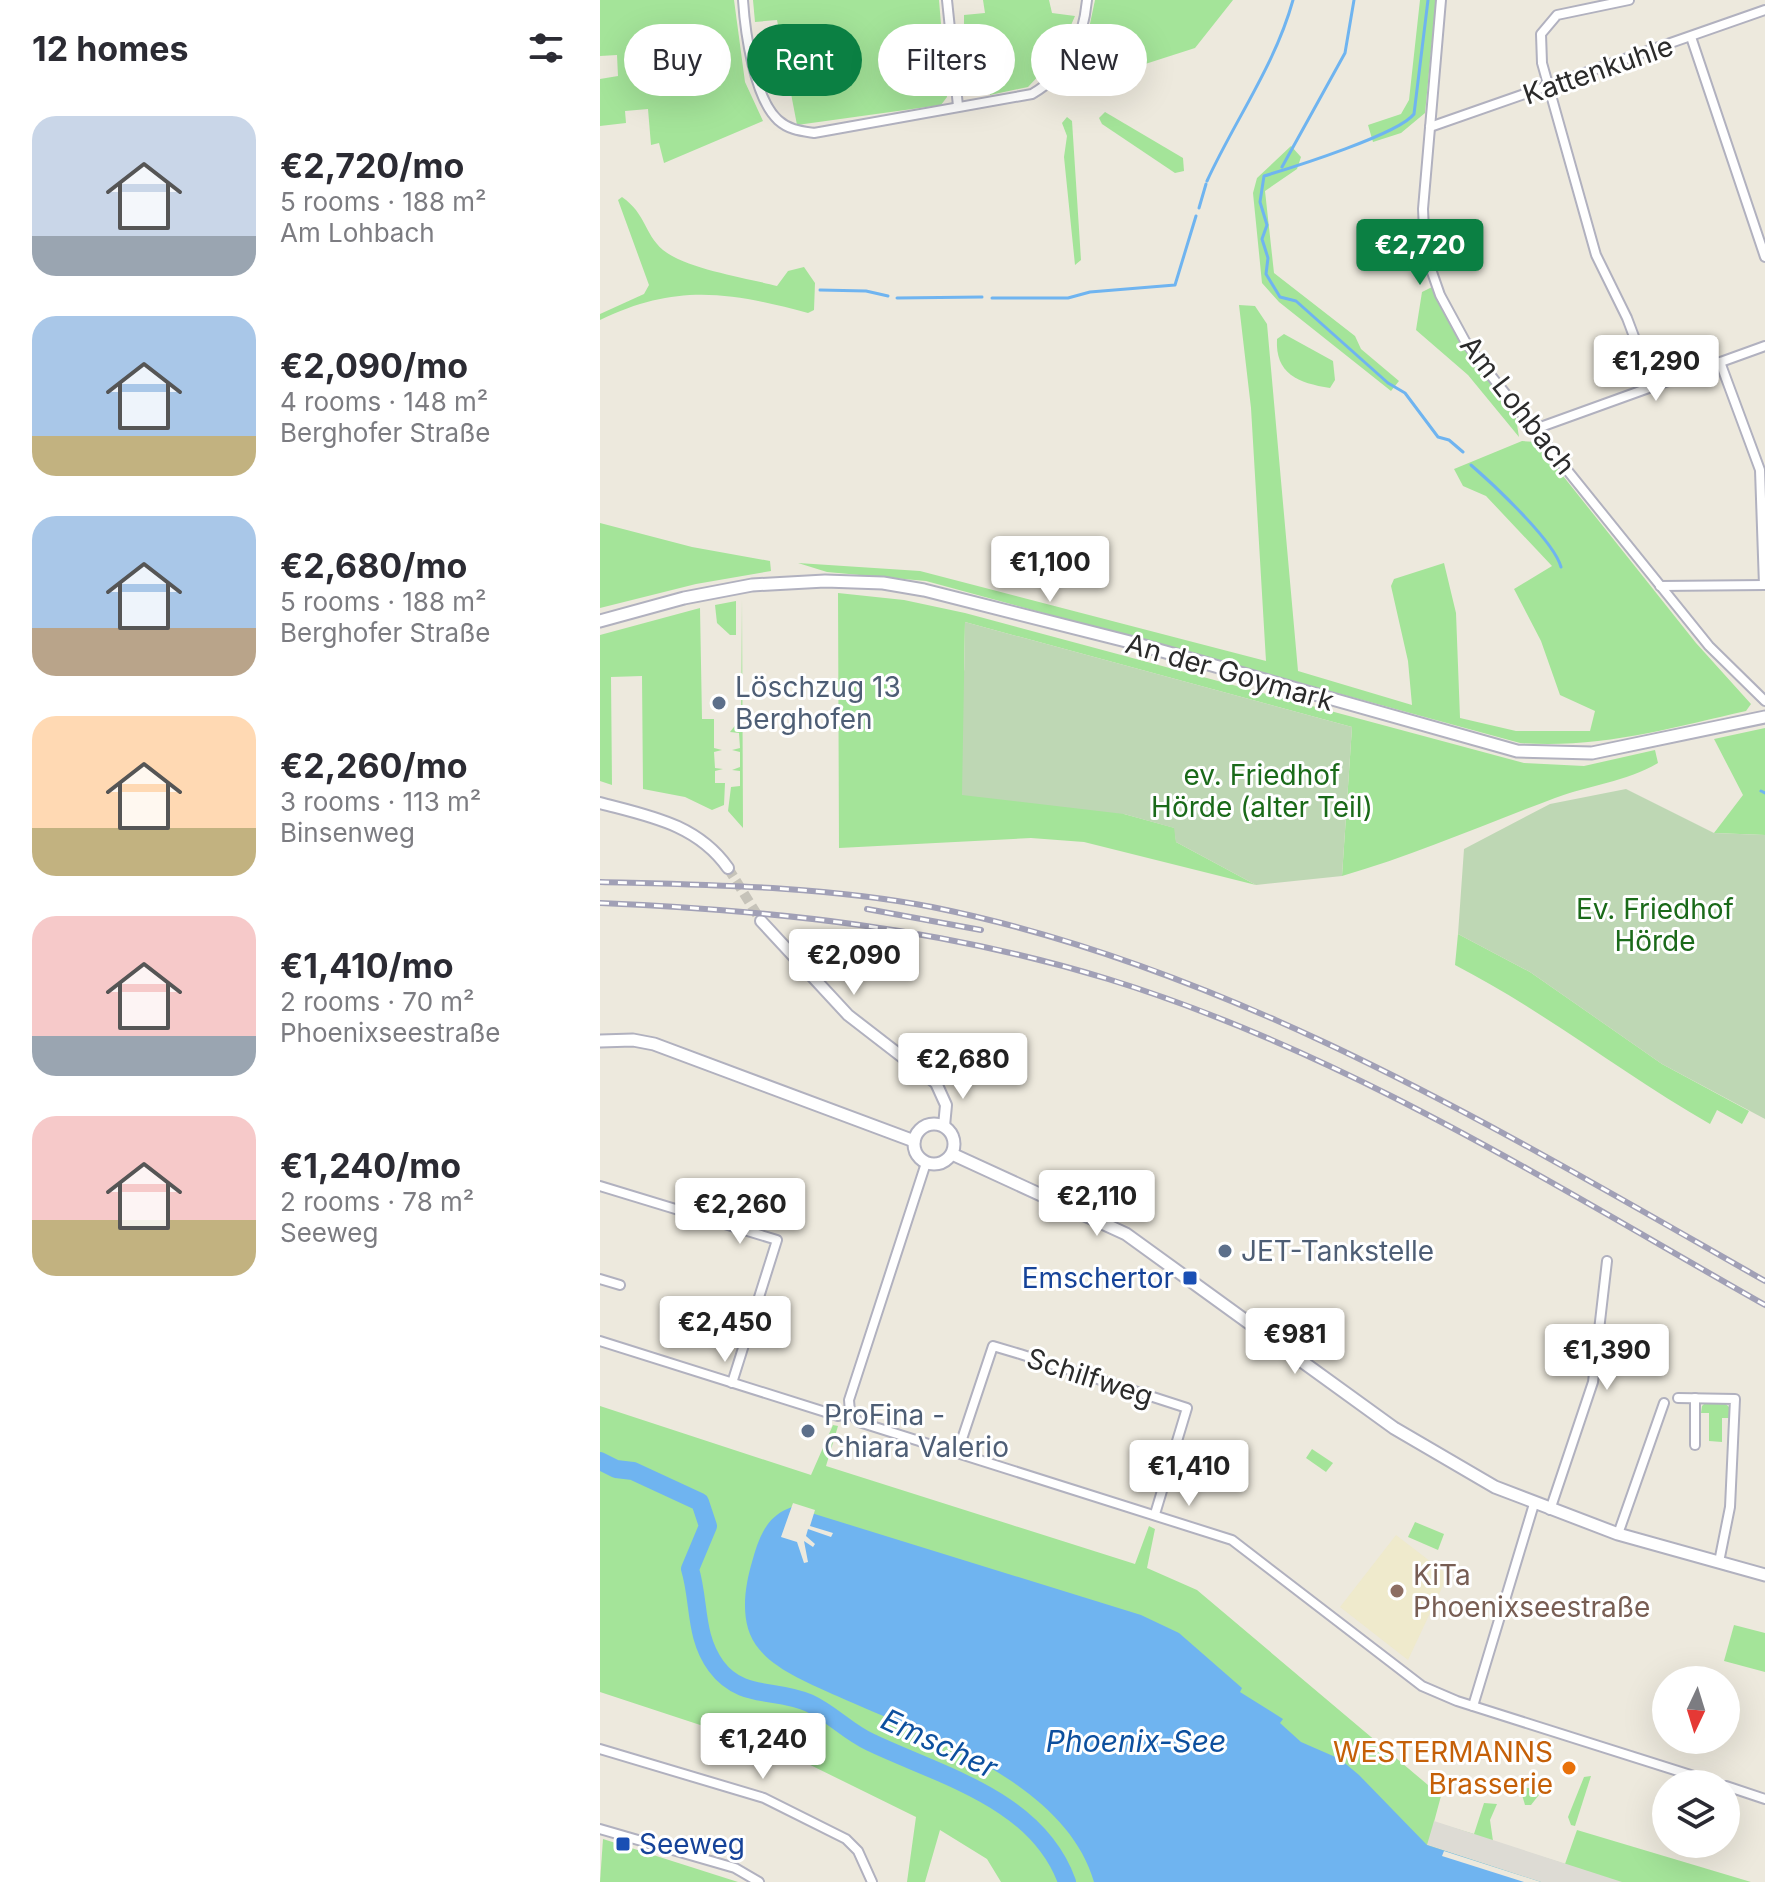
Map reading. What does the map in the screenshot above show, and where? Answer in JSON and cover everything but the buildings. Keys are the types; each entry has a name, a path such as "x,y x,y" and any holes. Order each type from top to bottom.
{"main road":[{"name":"An der Goymark","path":"600,621 684,598 752,585 825,581 883,583 1130,642 1517,751 1566,754 1612,750 1765,717"},
{"path":"600,1041 633,1040 654,1044 896,1137 914,1141"},
{"path":"925,1126 944,1126 952,1136 952,1154 938,1164 926,1163 916,1154 914,1141 925,1126"},
{"path":"952,1154 1109,1224 1199,1284 1394,1428 1495,1487 1618,1534 1765,1575"}],"street":[{"path":"743,0 746,36 759,85 777,119 795,130 814,133 1024,96 1053,82 1074,52 1087,0"},
{"path":"947,0 958,106"},
{"name":"Am Lohbach","path":"1441,0 1423,209 1425,252 1430,267 1465,341 1709,646 1765,701"},
{"path":"1629,0 1557,15 1541,34 1541,49 1544,78 1596,255 1627,318 1653,387"},
{"name":"Kattenkuhle","path":"1430,127 1765,10"},
{"path":"1691,37 1765,257"},
{"path":"1535,429 1765,346"},
{"path":"1660,586 1764,585 1760,470 1720,362"},
{"path":"600,803 681,826 709,845 728,868"},
{"path":"761,921 848,1015 936,1083 946,1105 944,1126"},
{"path":"926,1163 852,1390 850,1412 859,1422 1232,1540 1407,1676 1441,1696 1675,1770"},
{"path":"600,1186 777,1240 732,1383"},
{"path":"1550,1510 1593,1382 1607,1261"},
{"path":"600,1279 620,1285"},
{"path":"688,1306 750,1327"},
{"path":"600,1341 838,1416 850,1412"},
{"name":"Schilfweg","path":"958,1451 993,1346 1007,1350 1187,1408 1155,1514"},
{"path":"1678,1398 1735,1399 1730,1507 1719,1562"},
{"path":"1695,1398 1695,1445"},
{"path":"1618,1534 1664,1403"},
{"path":"1473,1706 1534,1504"},
{"path":"600,1749 764,1798 846,1839 858,1851 872,1882"},
{"path":"1740,1791 1765,1799"},
{"path":"600,1829 745,1872 759,1882"}],"shaded area":[{"name":"KiTa Phoenixseestraße","path":"1396,1535 1448,1575 1408,1660 1340,1607"},
{"path":"1434,1821 1622,1882 1541,1882 1427,1845"}],"green space":[{"path":"600,0 734,0 747,96 751,96 763,121 664,163 659,143 651,145 648,109 625,111 626,123 600,126 600,79 618,76 617,55 600,56"},
{"path":"753,0 939,0 941,24 878,24 878,96 947,97 941,105 797,125 791,96 862,96 862,24 778,24 777,20 755,22"},
{"path":"983,0 1049,0 1052,13 1075,16 1072,24 1031,24 1031,84 1015,90 1015,24 964,24 964,15 985,13"},
{"path":"1095,0 1233,0 1195,48 1147,63 1147,24 1090,24"},
{"path":"1420,0 1436,0 1425,113 1401,133 1373,142 1368,125 1401,114 1409,100"},
{"path":"1105,112 1183,158 1184,171 1175,173 1102,124 1099,118"},
{"path":"1067,117 1072,121 1081,260 1075,265 1064,157 1067,136 1062,123"},
{"path":"1291,146 1301,157 1297,169 1265,191 1274,273 1355,336 1361,349 1399,381 1391,391 1279,302 1262,283 1253,193 1257,178"},
{"path":"622,197 636,210 663,250 686,263 777,286 788,271 804,267 815,283 814,310 808,313 728,296 679,296 654,300 600,320 600,314 644,294 649,285 618,200"},
{"path":"1432,287 1466,350 1515,412 1519,437 1468,375 1416,330 1422,292"},
{"path":"1239,305 1255,306 1267,324 1298,671 1412,705 1408,661 1391,586 1394,579 1444,563 1456,613 1460,718 1516,731 1590,731 1595,711 1560,695 1541,641 1514,589 1552,566 1486,496 1463,486 1454,469 1522,441 1536,442 1696,643 1751,704 1746,711 1606,740 1520,743 926,581 827,572 798,563 920,571 1266,661 1251,408"},
{"path":"1284,334 1333,361 1335,380 1330,388 1299,380 1284,369 1277,351 1277,339"},
{"path":"600,523 692,547 770,561 771,571 696,584 600,608"},
{"path":"838,593 904,600 965,613 1524,763 1584,766 1655,750 1658,763 1633,775 1555,798 1342,876 1352,727 965,622 964,670 1124,814 1175,828 1176,842 1256,885 1084,842 1031,838 839,848"},
{"path":"742,599 743,828 728,811 731,787 740,786 740,771 732,770 740,767 740,752 732,750 740,748 739,733 730,732 741,718"},
{"path":"736,601 736,635 730,635 717,623 715,605"},
{"path":"700,608 702,719 714,719 714,748 722,750 714,752 715,768 723,769 715,771 715,783 725,783 724,805 712,810 685,797 643,789 642,676 611,677 612,785 600,781 600,635"},
{"name":"ev. Friedhof Hörde (alter Teil)","path":"965,622 1352,727 1342,876 1256,885 1176,842 1174,828 1124,814 962,795"},
{"path":"1765,728 1765,835 1714,833 1743,795 1714,739"},
{"name":"Ev. Friedhof Hörde","path":"1626,789 1714,833 1765,835 1765,1119 1662,1064 1530,972 1458,934 1464,849 1550,804"},
{"path":"1458,934 1530,972 1662,1064 1749,1111 1742,1124 1717,1110 1710,1124 1520,1002 1455,965"},
{"path":"1707,1401 1726,1404 1731,1409 1732,1418 1722,1418 1722,1442 1709,1441 1709,1413 1701,1413"},
{"path":"600,1406 811,1475 833,1425 838,1426 826,1466 1135,1564 1149,1526 1155,1529 1147,1568 1197,1590 1441,1796 1434,1822 1474,1834 1484,1803 1497,1804 1490,1820 1493,1841 1565,1864 1577,1830 1652,1852 1652,1858 1671,1858 1751,1882 1001,1882 987,1859 940,1830 925,1882 907,1882 916,1817 788,1754 600,1692"},
{"path":"1312,1449 1333,1463 1326,1472 1306,1458"},
{"path":"1415,1522 1444,1534 1438,1550 1408,1537"},
{"path":"1734,1625 1765,1633 1765,1672 1724,1661"},
{"path":"1591,1776 1575,1826 1571,1825 1568,1817 1584,1777"},
{"path":"1520,1788 1541,1788 1542,1791 1531,1805 1525,1805"},
{"path":"603,1839 738,1882 600,1882"}],"water":[{"name":"Phoenix-See","path":"792,1507 1141,1615 1179,1633 1242,1688 1240,1692 1283,1719 1280,1723 1301,1742 1340,1759 1359,1775 1427,1845 1541,1882 1094,1882 1078,1847 1054,1816 1023,1789 948,1745 795,1676 775,1664 759,1649 748,1630 746,1618 745,1595 749,1573 765,1528 776,1516"}],"pier":[{"path":"793,1503 815,1510 810,1526 833,1533 831,1537 808,1529 806,1536 815,1544 813,1547 804,1541 808,1562 804,1563 797,1542 781,1537"},
{"path":"1444,1851 1541,1882 1524,1882 1442,1856"}],"waterway":[{"path":"1207,181 1276,47 1293,0"},
{"path":"1282,167 1345,53 1354,0"},
{"path":"1428,0 1414,114 1368,140 1264,176 1260,202 1267,225 1262,239 1268,258 1266,274 1280,297 1296,301 1388,383 1405,393 1438,437 1449,440 1463,452"},
{"path":"1199,208 1206,184"},
{"path":"992,298 1068,298 1090,292 1175,285 1196,216"},
{"path":"820,290 866,291 888,296"},
{"path":"897,298 982,297"},
{"path":"1471,465 1535,528 1561,567"},
{"path":"1761,791 1765,793"},
{"name":"Emscher","path":"600,1461 616,1469 633,1471 700,1502 708,1526 690,1569 704,1643 716,1666 726,1677 747,1689 809,1703 862,1738 984,1794 1034,1830 1053,1854 1067,1882"}],"tunnel":[{"path":"728,868 761,921"}],"railway":[{"path":"600,882 767,888 891,900 1044,934 1152,970 1259,1013 1363,1061 1566,1168 1765,1281"},
{"path":"600,903 793,917 919,934 1045,961 1195,1009 1280,1043 1445,1124 1765,1305"},
{"path":"867,909 981,930"}],"place":[{"name":"Löschzug 13 Berghofen","path":"719,703"},
{"name":"JET-Tankstelle","path":"1225,1251"},
{"name":"Emschertor","path":"1190,1278"},
{"name":"ProFina - Chiara Valerio","path":"808,1431"},
{"name":"KiTa Phoenixseestraße","path":"1397,1591"},
{"name":"WESTERMANNS Brasserie","path":"1569,1768"},
{"name":"Seeweg","path":"623,1844"}]}
